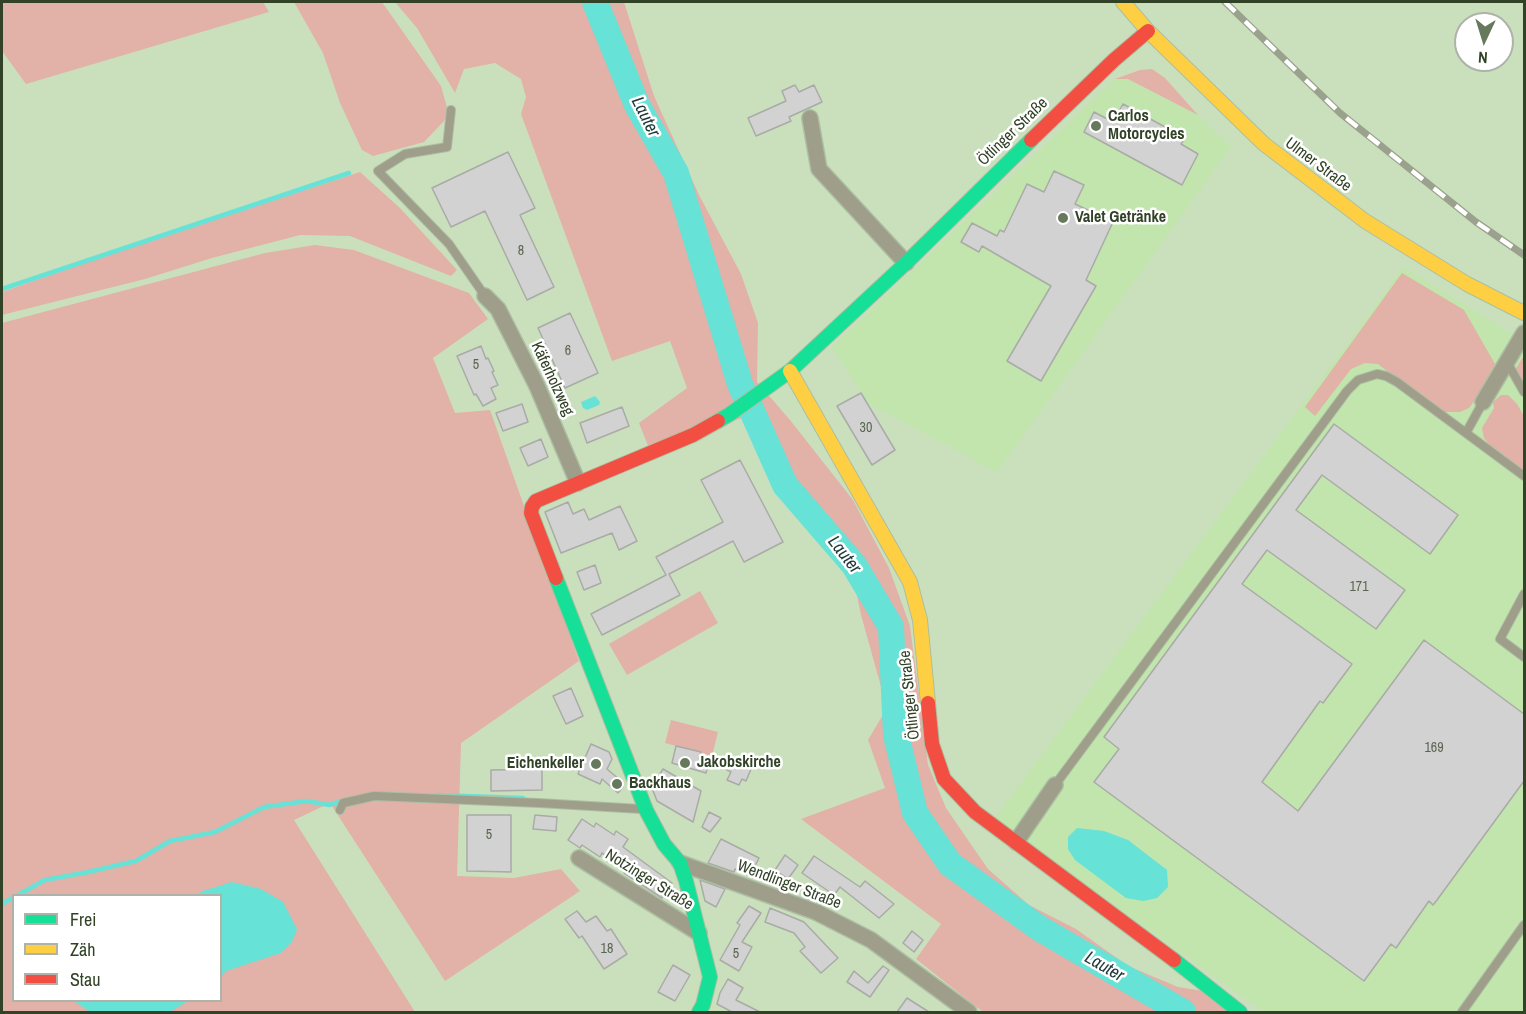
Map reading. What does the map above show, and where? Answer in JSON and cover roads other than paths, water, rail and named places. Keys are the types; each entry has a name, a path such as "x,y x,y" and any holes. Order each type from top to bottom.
{"street":[{"name":"Ulmer Straße","path":"1123,2 1148,31 1264,144 1356,214 1467,284 1524,313"},
{"name":"Ötlinger Straße","path":"680,863 664,844 646,810 531,513 532,507 536,501 693,435 730,414 790,370 906,263 1114,60 1148,31"},
{"path":"810,118 819,169 906,263"},
{"name":"Käferholzweg","path":"485,296 498,309 523,357 578,483"},
{"path":"1483,402 1524,333"},
{"name":"Ötlinger Straße","path":"790,370 910,582 920,620 932,744 944,779 975,812 1177,962 1240,1012"},
{"path":"1016,842 1055,785"},
{"name":"Notzinger Straße","path":"579,858 699,933"},
{"name":"Notzinger Straße","path":"680,863 710,977 699,1012"},
{"name":"Wendlinger Straße","path":"680,863 816,912 871,940 969,1012"}],"lane":[{"path":"451,110 447,147 405,154 378,171 450,244 485,296"},
{"path":"1506,362 1524,392"},
{"path":"1055,785 1340,400 1358,380 1377,374 1392,379 1524,476"},
{"path":"1466,433 1483,402"},
{"path":"1524,594 1500,639 1524,657"},
{"path":"339,810 343,803 374,796 539,802 646,810"},
{"path":"1462,1012 1524,925"}],"water":[{"path":"595,396 600,402 599,405 587,410 583,408 581,402"},
{"path":"1077,828 1104,831 1128,840 1167,870 1168,887 1157,898 1143,901 1126,898 1075,860 1068,849 1068,837"},
{"path":"232,882 261,889 283,902 297,929 292,942 281,953 226,971 222,975 222,894 197,894"},
{"path":"75,1002 186,1002 170,1012 90,1012"}],"waterway":[{"name":"Lauter","path":"595,2 637,105 676,173 740,384 785,485 854,565 891,627 896,735 915,813 950,864 1039,928 1183,1012"},
{"path":"2,289 349,173"},
{"path":"436,795 523,798"},
{"path":"20,894 45,880 136,861 170,841 215,832 264,807 307,801 329,805 345,800"},
{"path":"2,904 12,898"}],"railway":[{"path":"1225,2 1340,113 1476,222 1524,255"}],"place":[{"name":"Carlos Motorcycles","path":"1096,126"},
{"name":"Valet Getränke","path":"1063,218"},
{"name":"Jakobskirche","path":"685,763"},
{"name":"Eichenkeller","path":"596,764"},
{"name":"Backhaus","path":"617,784"}]}
